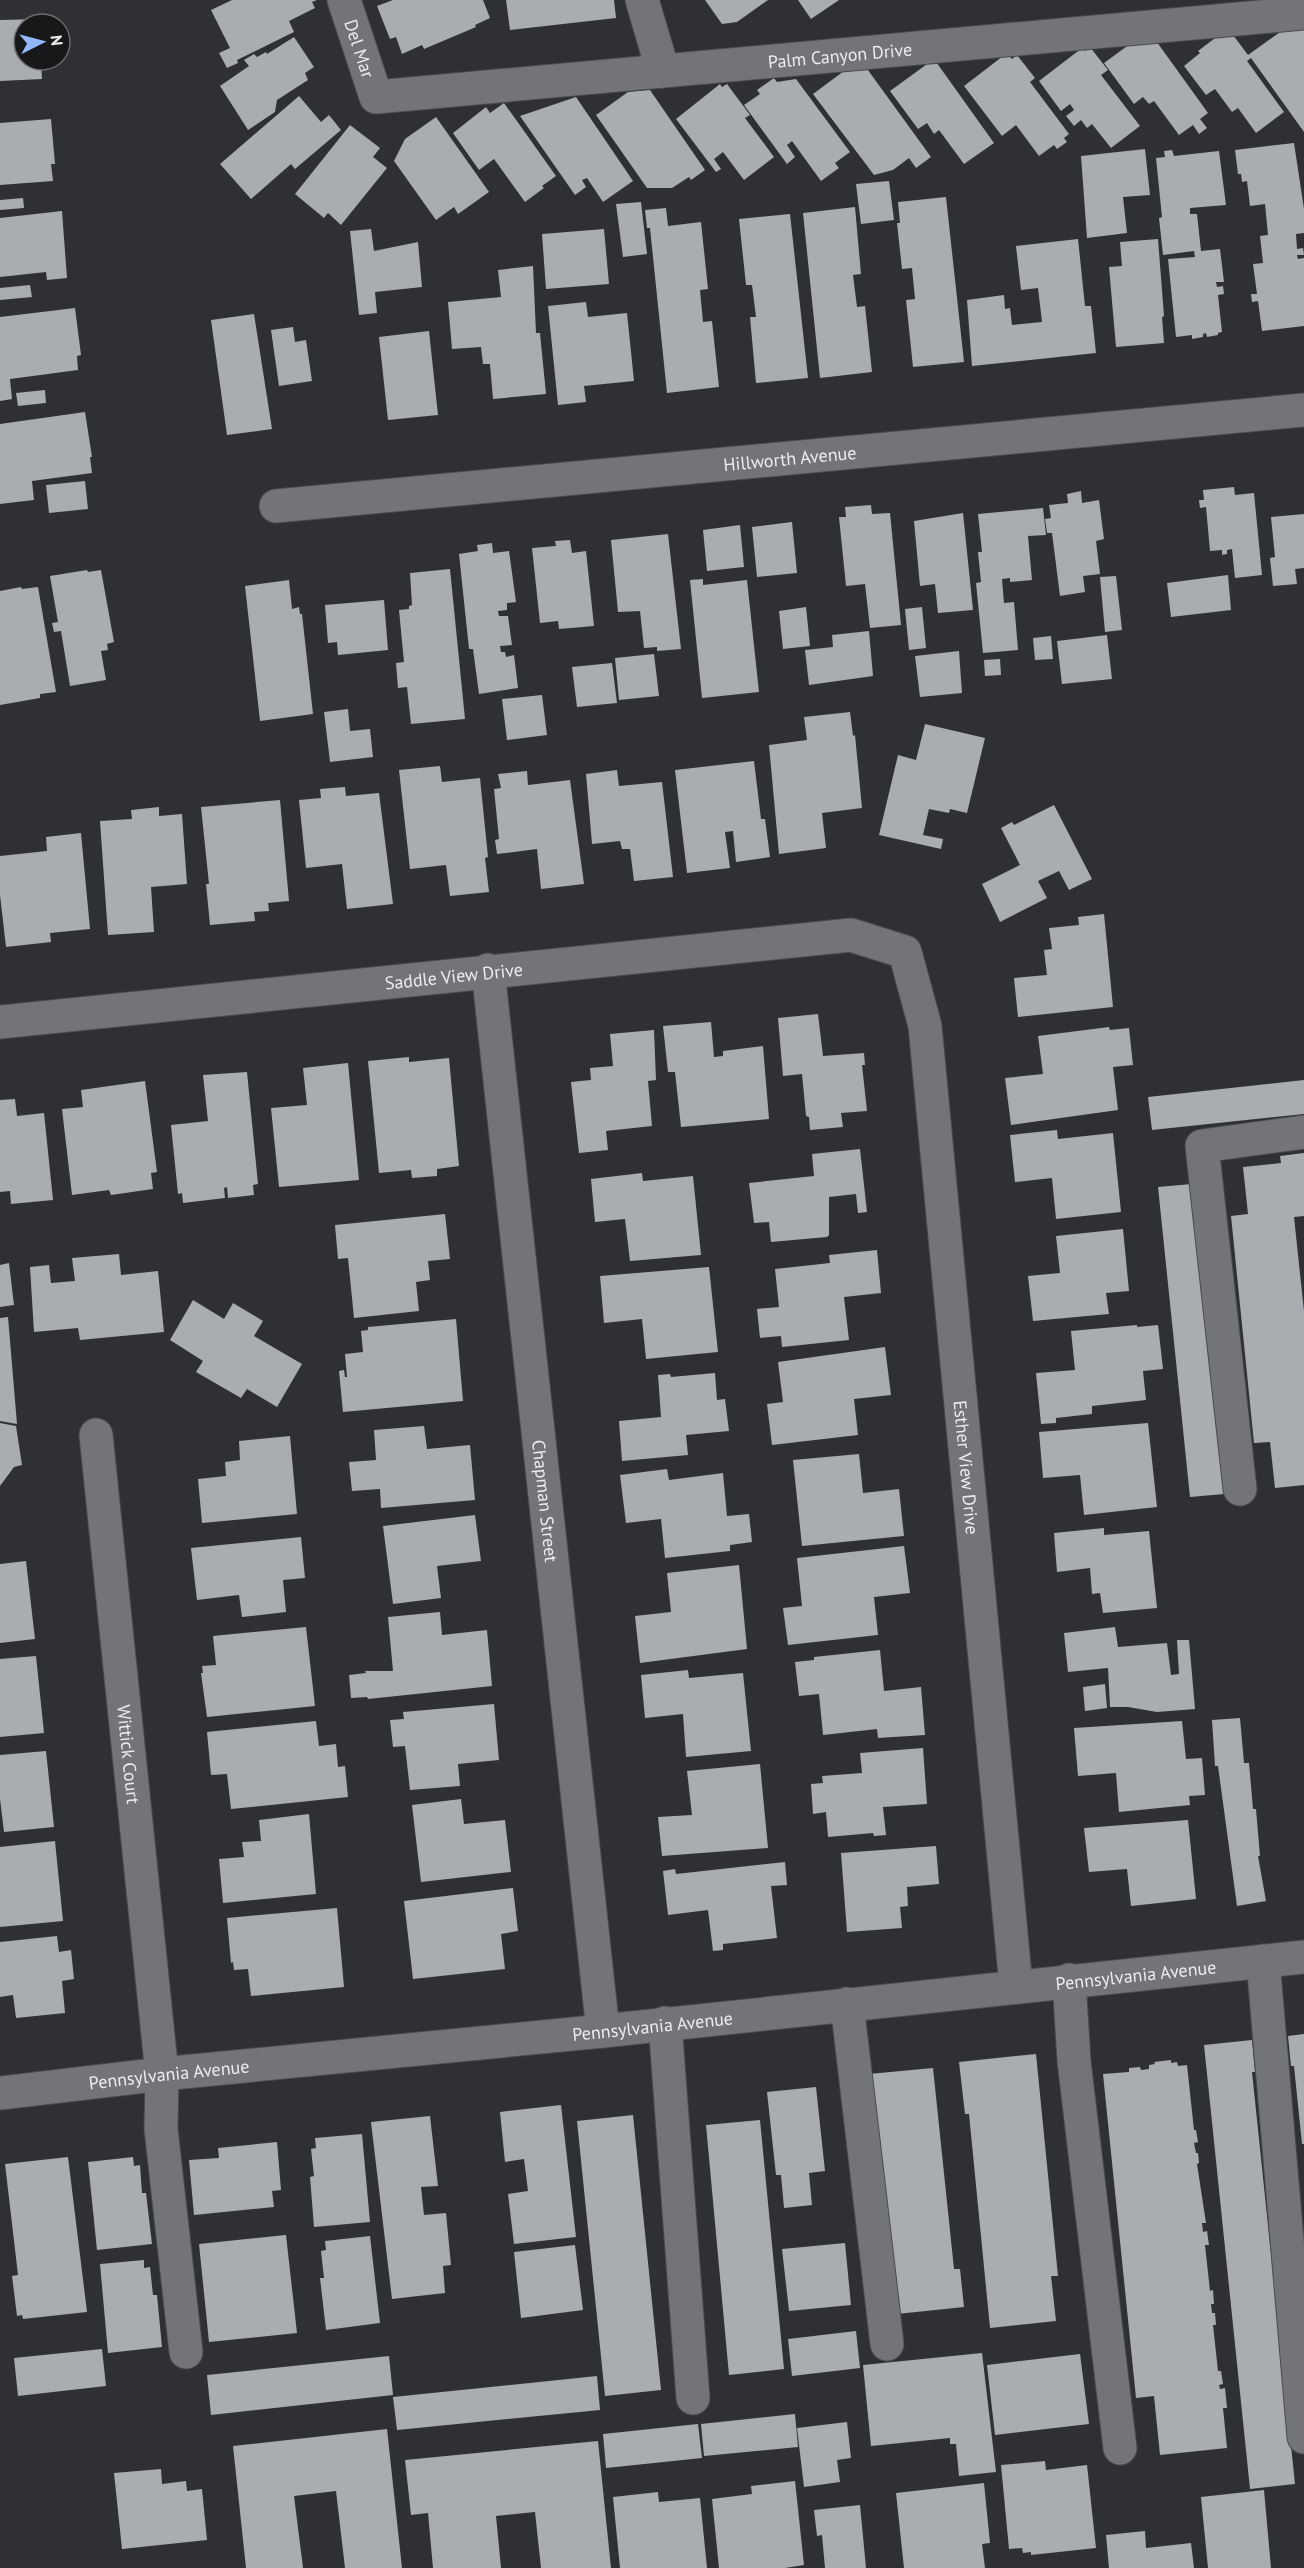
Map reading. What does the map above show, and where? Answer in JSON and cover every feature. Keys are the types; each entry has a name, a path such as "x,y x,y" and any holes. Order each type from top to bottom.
{"street":[{"name":"Del Mar","path":"344,0 376,97"},
{"path":"642,0 663,70"},
{"name":"Palm Canyon Drive","path":"376,97 663,70 1123,14 1304,13"},
{"name":"Hillworth Avenue","path":"276,506 1304,410"},
{"name":"Saddle View Drive","path":"0,1022 488,970 851,935 905,952"},
{"name":"Esther View Drive","path":"905,952 925,1026 1016,1986"},
{"name":"Chapman Street","path":"488,970 603,2031"},
{"path":"1240,1489 1202,1146 1304,1132"},
{"name":"Wittick Court","path":"96,1435 162,2074 161,2128 186,2352"},
{"name":"Pennsylvania Avenue","path":"0,2093 162,2074 603,2031 1304,1956"},
{"path":"1263,1961 1304,2437"},
{"path":"1069,1980 1074,2061 1120,2448"},
{"path":"847,2004 887,2343"},
{"path":"665,2024 693,2398"}],"building":[{"path":"232,0 317,0 312,2 315,8 289,21 294,32 237,60 238,63 227,68 219,53 230,48 211,10"},
{"path":"393,0 483,0 490,18 475,25 476,27 424,49 422,45 402,54 396,37 390,39 377,6"},
{"path":"506,0 614,0 616,18 510,30"},
{"path":"705,0 768,0 737,22 722,24"},
{"path":"798,0 839,0 811,19"},
{"path":"0,20 12,20 12,72 42,72 42,79 0,81"},
{"path":"1297,20 1304,29 1304,132 1251,58 1247,61 1284,112 1256,133 1238,108 1232,112 1215,89 1206,95 1184,66 1200,53 1198,51 1223,32 1233,35 1248,55"},
{"path":"294,37 314,67 305,73 308,80 277,100 275,112 248,130 220,86 249,66 244,60 254,54 257,57 266,52 267,54"},
{"path":"1154,38 1208,113 1200,119 1207,128 1199,134 1193,125 1179,135 1154,101 1149,104 1143,97 1134,104 1104,63 1134,41"},
{"path":"1090,47 1108,70 1101,75 1140,126 1111,148 1092,124 1087,128 1081,120 1074,126 1066,116 1074,110 1070,104 1061,111 1039,81 1082,48 1085,51"},
{"path":"1007,53 1012,59 1017,55 1035,78 1030,82 1069,134 1064,138 1067,142 1057,149 1054,145 1039,156 1016,125 1002,136 964,86"},
{"path":"934,59 994,143 964,164 939,130 934,134 927,123 918,129 890,91"},
{"path":"865,66 931,157 916,168 909,158 893,170 874,175 813,94 844,71"},
{"path":"774,78 777,82 796,79 850,152 835,163 839,168 821,181 792,141 787,145 795,157 787,164 744,105 760,94 757,90"},
{"path":"720,84 722,87 727,84 750,115 745,118 774,157 744,180 723,152 714,159 721,169 716,172 676,119"},
{"path":"650,90 705,170 691,180 689,177 672,188 647,188 596,115 628,92"},
{"path":"299,96 321,122 329,115 341,130 295,169 291,164 251,199 220,164"},
{"path":"576,97 633,181 603,202 587,178 582,180 586,187 575,195 520,116"},
{"path":"504,103 556,176 525,202 494,159 479,170 453,133 486,107 490,113"},
{"path":"436,117 489,192 458,214 454,207 436,220 394,161 405,139"},
{"path":"51,119 55,164 51,164 53,181 0,185 0,123"},
{"path":"350,125 380,148 373,157 387,168 341,225 328,213 324,218 295,194"},
{"path":"1294,143 1304,209 1304,233 1296,234 1297,249 1303,248 1304,255 1297,255 1298,259 1304,258 1304,326 1262,331 1258,301 1252,302 1251,294 1257,294 1253,264 1263,263 1260,236 1268,235 1265,204 1250,206 1247,181 1242,182 1241,174 1238,174 1235,150"},
{"path":"1145,149 1150,195 1123,197 1127,233 1087,238 1081,156"},
{"path":"1172,150 1174,156 1219,151 1226,205 1190,208 1190,214 1197,214 1201,251 1220,249 1224,282 1216,282 1217,287 1223,286 1224,294 1218,295 1222,332 1218,335 1207,337 1206,333 1203,337 1192,339 1192,335 1176,337 1168,259 1195,257 1194,251 1163,255 1156,158 1165,157 1164,151"},
{"path":"889,181 894,220 861,224 856,184"},
{"path":"946,197 964,362 913,367 906,300 915,299 912,268 902,269 897,223 900,223 898,202"},
{"path":"23,198 24,208 0,210 0,200"},
{"path":"641,202 647,254 623,257 616,204"},
{"path":"855,207 861,274 853,275 857,307 865,306 872,372 820,378 803,213"},
{"path":"666,208 668,226 701,222 708,289 700,290 703,322 712,321 719,387 667,393 650,228 647,228 645,210"},
{"path":"62,211 67,278 47,280 46,272 0,277 0,218"},
{"path":"790,214 808,378 756,383 750,317 756,317 752,285 746,285 739,219"},
{"path":"371,229 374,251 418,242 422,287 375,292 377,313 359,315 350,231"},
{"path":"604,229 609,284 546,289 542,234"},
{"path":"1078,239 1085,306 1091,306 1096,353 972,366 967,300 1004,295 1005,309 1010,308 1012,325 1042,322 1038,288 1021,290 1016,246"},
{"path":"1158,239 1164,343 1116,347 1109,267 1122,266 1120,242"},
{"path":"533,266 536,333 540,333 546,394 493,399 490,364 483,364 481,347 452,349 448,302 501,297 498,270"},
{"path":"30,285 32,297 0,300 0,288"},
{"path":"586,302 588,317 627,313 634,381 584,386 586,402 558,405 548,306"},
{"path":"75,308 81,355 77,356 78,370 10,379 12,399 0,401 0,317"},
{"path":"254,314 272,429 227,435 211,320"},
{"path":"293,327 295,342 306,340 312,381 279,386 271,330"},
{"path":"429,331 438,415 388,420 379,337"},
{"path":"45,390 46,403 18,406 16,393"},
{"path":"85,412 92,457 90,457 92,473 32,481 34,500 0,504 0,424"},
{"path":"85,481 88,509 49,513 46,485"},
{"path":"1234,487 1235,495 1254,493 1262,575 1235,578 1232,549 1222,555 1222,550 1210,551 1206,507 1200,508 1199,500 1204,500 1203,490"},
{"path":"1081,491 1082,503 1099,500 1104,539 1096,541 1100,574 1083,576 1085,592 1060,596 1052,533 1047,533 1045,519 1051,518 1049,505 1068,503 1067,494"},
{"path":"871,505 872,514 890,513 901,625 870,628 865,584 846,586 839,517 846,517 845,507"},
{"path":"1043,508 1046,535 1028,536 1032,580 1010,582 1010,578 1002,579 1004,603 1014,602 1018,650 983,653 976,583 981,582 978,552 982,552 978,514"},
{"path":"963,513 973,610 938,613 935,584 920,586 914,521"},
{"path":"1304,514 1304,568 1295,569 1297,584 1273,586 1270,558 1275,557 1271,517"},
{"path":"792,522 797,573 757,577 752,527"},
{"path":"740,525 744,567 707,571 703,530"},
{"path":"668,534 681,649 657,651 657,647 644,648 640,611 618,612 611,540"},
{"path":"570,540 572,553 586,551 594,626 559,629 558,621 540,623 532,548 556,546 555,541"},
{"path":"492,543 493,553 509,551 516,602 507,603 507,610 498,611 499,616 508,616 512,645 500,646 501,652 505,652 506,657 514,655 518,688 479,694 473,649 469,649 459,554 478,551 477,545"},
{"path":"450,569 465,719 411,724 407,687 398,688 396,663 404,662 399,610 409,609 412,605 410,573"},
{"path":"87,570 88,572 101,570 114,642 107,644 108,650 101,651 106,680 70,686 61,631 54,632 52,623 58,622 50,576"},
{"path":"1228,575 1231,610 1171,617 1167,583"},
{"path":"1116,576 1122,630 1105,632 1100,577"},
{"path":"703,579 703,585 747,580 759,692 702,698 690,580"},
{"path":"289,580 292,609 299,607 300,614 302,614 313,714 260,721 245,586"},
{"path":"21,587 22,589 38,587 56,692 40,694 40,698 0,705 0,591"},
{"path":"384,600 388,650 338,655 337,642 328,643 325,605"},
{"path":"806,607 810,646 783,649 779,611"},
{"path":"922,607 926,648 909,650 905,609"},
{"path":"869,631 873,676 809,685 805,650 833,647 832,635"},
{"path":"1107,635 1112,679 1062,684 1057,641"},
{"path":"1051,636 1053,659 1035,660 1033,638"},
{"path":"959,651 962,693 920,697 915,656"},
{"path":"654,654 659,696 619,700 615,658"},
{"path":"1000,659 1001,675 985,676 984,660"},
{"path":"612,663 617,703 577,707 572,667"},
{"path":"542,695 547,735 507,740 502,699"},
{"path":"348,709 350,731 370,729 373,757 330,762 324,712"},
{"path":"850,712 853,736 855,735 862,808 822,813 826,848 779,854 769,745 807,740 804,717"},
{"path":"925,724 985,738 967,813 950,809 949,813 929,809 923,835 943,839 941,849 879,835 898,755 916,760"},
{"path":"754,761 761,819 765,819 770,857 736,862 733,831 725,832 730,868 687,873 675,770"},
{"path":"440,766 442,782 480,778 489,892 450,896 446,865 410,869 399,770"},
{"path":"617,770 619,786 662,782 673,877 634,881 630,849 622,849 620,841 592,844 586,774"},
{"path":"527,771 528,785 570,780 584,884 541,889 537,849 497,854 495,840 499,839 494,789 501,788 498,774"},
{"path":"345,787 346,796 379,793 393,904 347,909 342,864 306,868 299,800 321,798 320,789"},
{"path":"280,800 289,901 268,903 269,911 254,912 255,921 210,925 206,884 209,884 201,807"},
{"path":"1054,805 1092,879 1069,890 1059,871 1038,881 1047,898 1000,922 982,884 1020,865 1001,828 1012,822 1014,825"},
{"path":"159,807 159,816 182,814 187,884 151,887 154,932 108,935 100,821 132,819 131,810"},
{"path":"81,833 90,929 50,933 51,942 6,947 0,895 0,856 47,851 46,837"},
{"path":"1104,914 1113,1007 1018,1017 1014,978 1047,975 1044,950 1052,949 1049,928 1079,925 1078,917"},
{"path":"818,1014 823,1056 864,1053 865,1065 862,1065 867,1111 841,1113 843,1127 810,1130 809,1117 806,1116 802,1074 783,1076 778,1018"},
{"path":"711,1022 714,1057 723,1056 723,1051 763,1046 769,1119 681,1127 675,1072 668,1072 663,1026"},
{"path":"1109,1027 1110,1030 1129,1028 1133,1065 1113,1067 1118,1110 1011,1125 1005,1078 1043,1074 1038,1036"},
{"path":"654,1030 656,1080 648,1081 652,1126 606,1131 608,1150 579,1153 571,1082 591,1080 590,1068 613,1066 610,1034"},
{"path":"409,1057 409,1062 449,1058 459,1166 437,1169 437,1176 412,1178 411,1170 379,1173 368,1061"},
{"path":"348,1063 359,1180 279,1187 271,1108 307,1105 303,1068"},
{"path":"247,1072 258,1184 253,1185 254,1195 228,1198 227,1187 224,1188 225,1198 183,1203 182,1193 178,1194 171,1125 208,1121 203,1075"},
{"path":"1304,1080 1304,1114 1152,1130 1148,1097"},
{"path":"145,1081 157,1172 151,1173 153,1189 111,1195 109,1190 72,1195 62,1109 83,1107 81,1090"},
{"path":"15,1099 17,1116 44,1113 53,1200 11,1204 10,1191 0,1192 0,1100"},
{"path":"1057,1130 1058,1139 1113,1133 1121,1212 1056,1219 1052,1178 1015,1182 1010,1135"},
{"path":"860,1149 867,1212 858,1213 856,1194 829,1197 829,1235 827,1237 771,1242 769,1222 754,1223 749,1183 814,1176 812,1154"},
{"path":"1304,1153 1304,1216 1294,1217 1304,1311 1304,1485 1275,1488 1270,1442 1254,1443 1231,1216 1248,1214 1243,1167 1281,1163 1280,1156"},
{"path":"642,1173 643,1181 693,1176 701,1255 630,1261 625,1219 595,1222 591,1179"},
{"path":"1192,1184 1224,1494 1190,1497 1158,1187"},
{"path":"445,1214 450,1259 428,1261 430,1280 416,1282 419,1311 354,1318 348,1258 338,1259 335,1225"},
{"path":"1123,1229 1129,1291 1106,1293 1109,1314 1033,1321 1028,1276 1060,1273 1056,1236"},
{"path":"877,1250 881,1293 844,1297 849,1340 782,1347 781,1336 760,1338 757,1309 779,1307 775,1269 830,1263 829,1255"},
{"path":"119,1254 121,1275 158,1271 164,1332 80,1340 78,1328 34,1332 30,1267 49,1265 51,1283 75,1281 72,1258"},
{"path":"9,1263 14,1305 0,1307 0,1265"},
{"path":"709,1267 718,1352 646,1359 642,1319 604,1323 600,1276"},
{"path":"193,1300 224,1319 233,1303 263,1321 254,1336 302,1364 277,1407 247,1389 241,1398 196,1372 203,1361 170,1340"},
{"path":"8,1317 17,1424 0,1421 0,1318"},
{"path":"456,1319 463,1401 343,1412 339,1371 344,1370 345,1377 347,1377 345,1354 363,1352 361,1331 368,1330 368,1327"},
{"path":"1137,1325 1137,1327 1158,1325 1163,1369 1143,1371 1146,1400 1092,1406 1092,1414 1056,1418 1056,1423 1041,1424 1036,1373 1075,1370 1071,1331"},
{"path":"885,1347 891,1395 854,1399 858,1435 772,1445 767,1404 783,1402 778,1362"},
{"path":"715,1373 717,1400 725,1399 729,1431 686,1435 688,1455 622,1461 619,1421 661,1417 658,1375 670,1374 671,1377"},
{"path":"0,1423 16,1426 22,1465 14,1467 0,1486"},
{"path":"1148,1423 1157,1507 1084,1515 1080,1475 1043,1478 1039,1432"},
{"path":"424,1426 427,1449 470,1445 475,1500 381,1508 380,1489 352,1491 349,1462 376,1460 374,1430"},
{"path":"290,1436 297,1514 202,1523 198,1479 226,1476 225,1462 240,1460 239,1441"},
{"path":"859,1454 863,1493 899,1489 904,1536 802,1546 793,1460"},
{"path":"667,1469 669,1480 723,1473 727,1516 749,1514 752,1542 730,1545 730,1551 665,1558 661,1519 626,1523 620,1475"},
{"path":"475,1515 481,1561 437,1566 441,1598 393,1604 383,1526"},
{"path":"1104,1528 1104,1535 1149,1531 1157,1608 1103,1613 1100,1593 1092,1594 1090,1568 1057,1572 1054,1533"},
{"path":"301,1537 305,1578 283,1580 286,1612 242,1617 239,1595 197,1600 191,1548"},
{"path":"904,1546 910,1593 874,1597 878,1635 788,1645 783,1608 802,1606 797,1558"},
{"path":"26,1561 35,1639 0,1643 0,1564"},
{"path":"739,1565 747,1649 640,1663 635,1616 671,1612 667,1573"},
{"path":"440,1612 442,1635 487,1630 492,1686 368,1699 367,1697 351,1698 349,1675 366,1673 365,1671 393,1671 388,1617"},
{"path":"306,1627 315,1706 207,1717 201,1673 203,1673 202,1666 216,1665 213,1636"},
{"path":"1115,1627 1118,1647 1167,1643 1171,1675 1179,1674 1177,1640 1189,1640 1195,1709 1157,1712 1128,1707 1110,1707 1108,1668 1068,1672 1064,1633"},
{"path":"880,1650 884,1691 921,1687 925,1735 878,1738 877,1729 823,1735 819,1694 799,1696 795,1662 814,1660 814,1657"},
{"path":"36,1656 44,1733 0,1737 0,1659"},
{"path":"688,1670 689,1678 743,1673 751,1751 686,1757 683,1714 645,1718 641,1675"},
{"path":"1105,1684 1107,1708 1085,1711 1083,1687"},
{"path":"494,1704 499,1760 458,1764 460,1786 410,1790 405,1746 393,1747 390,1720 404,1719 403,1712"},
{"path":"1240,1718 1244,1763 1249,1763 1253,1809 1256,1809 1260,1856 1258,1856 1266,1901 1237,1906 1218,1766 1215,1766 1212,1720"},
{"path":"316,1721 319,1746 336,1744 338,1767 345,1766 348,1797 231,1809 227,1774 211,1775 207,1732"},
{"path":"1182,1721 1186,1759 1202,1758 1205,1795 1189,1796 1190,1805 1119,1812 1116,1773 1078,1776 1074,1728"},
{"path":"923,1748 927,1804 883,1807 886,1835 874,1836 873,1833 828,1837 826,1812 813,1814 811,1784 823,1783 822,1776 862,1773 860,1753"},
{"path":"46,1751 54,1827 4,1832 0,1799 0,1755"},
{"path":"760,1764 768,1848 662,1856 658,1817 692,1815 687,1771"},
{"path":"461,1799 464,1824 505,1820 511,1872 421,1882 412,1805"},
{"path":"309,1814 316,1894 223,1903 219,1859 244,1857 242,1842 261,1841 259,1820"},
{"path":"1188,1820 1196,1899 1131,1906 1127,1869 1089,1872 1084,1828"},
{"path":"55,1841 63,1921 0,1927 0,1847"},
{"path":"936,1846 939,1884 907,1887 908,1906 900,1907 902,1928 847,1932 841,1853"},
{"path":"785,1862 787,1885 771,1886 777,1938 723,1944 723,1950 713,1951 708,1910 668,1915 663,1871 675,1869 676,1874"},
{"path":"513,1888 518,1931 501,1934 505,1969 413,1979 404,1901"},
{"path":"337,1908 344,1987 251,1996 248,1969 234,1970 233,1962 231,1963 227,1918"},
{"path":"57,1936 59,1952 71,1950 74,1979 62,1981 65,2013 16,2018 13,1995 0,1997 0,1942"},
{"path":"1304,2034 1304,2144 1302,2144 1294,2066 1291,2066 1288,2036"},
{"path":"1252,2040 1255,2072 1252,2072 1295,2484 1250,2489 1204,2045"},
{"path":"1036,2054 1058,2276 1051,2276 1056,2321 990,2328 969,2114 965,2114 959,2062"},
{"path":"1171,2060 1171,2063 1177,2062 1178,2066 1187,2065 1194,2130 1196,2130 1198,2142 1194,2143 1196,2153 1198,2153 1199,2163 1197,2164 1206,2223 1202,2223 1203,2232 1207,2231 1209,2245 1205,2245 1210,2291 1213,2290 1214,2304 1211,2304 1212,2313 1215,2313 1216,2325 1213,2325 1218,2371 1221,2371 1223,2384 1219,2385 1220,2389 1225,2388 1227,2408 1223,2408 1227,2448 1160,2455 1154,2396 1136,2398 1103,2074 1129,2072 1129,2068 1149,2069 1149,2065 1155,2064 1154,2062"},
{"path":"933,2068 954,2269 960,2269 964,2307 897,2314 869,2074"},
{"path":"816,2087 825,2171 809,2173 812,2205 784,2208 781,2175 776,2175 767,2092"},
{"path":"561,2105 576,2237 514,2244 508,2194 528,2191 524,2159 505,2162 500,2112"},
{"path":"633,2115 661,2390 605,2396 577,2121"},
{"path":"430,2116 438,2186 421,2187 424,2215 446,2213 451,2265 443,2266 445,2293 392,2299 371,2122"},
{"path":"760,2120 784,2369 729,2375 706,2125"},
{"path":"362,2134 370,2222 314,2227 310,2177 314,2176 311,2149 316,2148 315,2138"},
{"path":"277,2142 281,2190 272,2191 274,2207 194,2215 189,2160 219,2158 218,2148"},
{"path":"68,2157 87,2312 23,2319 22,2315 17,2316 12,2276 18,2275 5,2164"},
{"path":"133,2157 134,2166 140,2165 142,2193 146,2193 152,2244 97,2250 88,2162"},
{"path":"286,2235 297,2333 209,2342 199,2244"},
{"path":"370,2236 380,2323 326,2330 320,2278 324,2278 321,2251 326,2250 325,2241"},
{"path":"845,2243 851,2305 789,2311 782,2249"},
{"path":"575,2245 583,2310 521,2318 514,2252"},
{"path":"144,2260 144,2268 150,2267 153,2295 157,2295 162,2347 108,2353 100,2264"},
{"path":"856,2331 860,2368 792,2376 788,2339"},
{"path":"102,2349 106,2386 18,2396 14,2358"},
{"path":"982,2353 996,2472 959,2476 956,2444 950,2444 950,2438 871,2446 863,2365"},
{"path":"1080,2354 1089,2424 995,2435 987,2365"},
{"path":"389,2356 393,2395 211,2415 207,2375"},
{"path":"597,2376 600,2410 397,2430 393,2397"},
{"path":"795,2414 798,2447 704,2456 701,2424"},
{"path":"847,2422 851,2458 837,2460 840,2482 804,2487 797,2428"},
{"path":"698,2424 702,2458 606,2468 603,2434"},
{"path":"387,2429 402,2568 345,2568 336,2491 294,2496 303,2568 246,2568 233,2446"},
{"path":"598,2441 611,2568 541,2568 535,2512 496,2516 501,2568 433,2568 428,2513 411,2515 405,2460"},
{"path":"1045,2461 1046,2470 1087,2465 1096,2548 1031,2555 1031,2552 1023,2553 1022,2548 1009,2549 1001,2465"},
{"path":"161,2469 162,2484 186,2481 187,2491 202,2489 207,2540 122,2549 114,2473"},
{"path":"795,2481 804,2565 785,2568 719,2568 712,2499 752,2494 751,2486"},
{"path":"984,2483 990,2543 982,2544 985,2568 904,2568 896,2493"},
{"path":"1264,2490 1271,2568 1208,2568 1201,2497"},
{"path":"658,2492 659,2502 700,2498 707,2568 620,2568 613,2497"},
{"path":"860,2505 866,2568 825,2568 822,2535 817,2536 814,2510"},
{"path":"1145,2531 1146,2548 1191,2543 1194,2568 1109,2568 1106,2535"}]}
